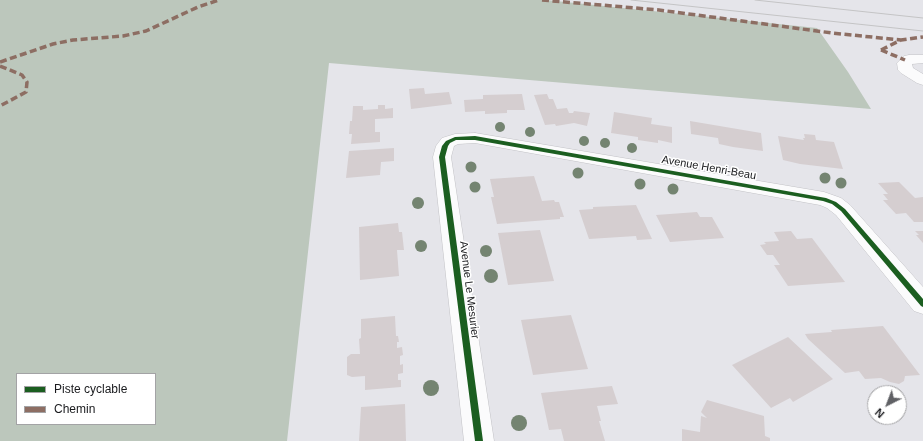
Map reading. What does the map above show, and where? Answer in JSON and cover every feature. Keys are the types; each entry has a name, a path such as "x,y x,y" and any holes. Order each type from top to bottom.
{"street":[{"path":"923,59 908,59 904,63 906,70 923,80"},
{"name":"Avenue Henri-Beau","path":"448,142 461,138 475,138 824,198 843,210 923,304"},
{"name":"Avenue Le Mesurier","path":"448,142 443,151 443,162 479,441"}],"shaded area":[{"path":"0,0 546,0 817,28 848,72 871,109 329,63 287,441 0,441"}],"building":[{"path":"424,88 425,94 449,92 452,104 411,109 409,89"},
{"path":"522,94 525,110 507,110 507,113 485,114 485,111 465,112 464,100 483,99 483,95"},
{"path":"547,94 549,99 553,99 557,109 567,108 569,113 573,113 574,111 590,113 587,126 574,123 556,126 555,124 545,125 534,95"},
{"path":"378,105 385,105 385,109 393,108 393,118 375,119 375,132 380,132 380,142 351,144 352,134 349,134 353,106 363,106 363,110 378,109"},
{"path":"614,112 652,118 651,124 672,127 672,143 658,140 658,143 638,140 638,137 611,133"},
{"path":"690,121 761,133 763,151 719,144 718,138 691,134"},
{"path":"804,134 815,135 816,140 834,142 843,169 800,164 783,160 778,136 804,140"},
{"path":"394,148 394,161 381,162 380,175 346,178 349,151"},
{"path":"534,176 542,201 554,200 555,202 559,202 564,217 560,217 560,219 497,224 491,197 494,197 490,179"},
{"path":"899,182 915,198 923,197 923,222 914,222 906,213 896,214 883,200 888,200 883,194 888,194 878,183"},
{"path":"636,205 652,239 637,240 636,236 589,239 579,210 593,209 593,207"},
{"path":"697,212 700,217 712,217 724,238 670,242 656,215"},
{"path":"398,223 399,232 402,232 404,250 397,250 399,276 360,280 359,227"},
{"path":"540,230 554,281 508,285 498,233"},
{"path":"791,231 797,239 812,238 845,282 788,286 774,265 780,265 773,255 767,255 760,245 766,244 764,242 779,241 774,232"},
{"path":"915,231 923,231 923,243 916,235 919,235"},
{"path":"571,315 588,369 533,375 521,320"},
{"path":"395,316 396,336 398,336 399,342 397,342 397,348 402,347 403,355 400,356 400,365 403,364 403,373 398,374 398,380 401,380 401,387 365,390 365,376 352,377 347,375 347,357 351,354 360,354 359,339 361,338 361,319"},
{"path":"883,326 920,375 905,376 904,381 899,384 881,378 865,379 859,371 845,373 808,339 805,334 832,332 831,330"},
{"path":"788,337 833,379 793,402 790,398 771,408 732,365"},
{"path":"612,386 618,404 597,406 601,421 599,421 605,441 564,441 561,429 549,430 541,393"},
{"path":"707,400 764,416 765,436 770,438 770,441 682,441 682,429 700,432 701,416 707,418 701,412"},
{"path":"405,404 406,441 359,441 361,407"}],"tram line":[{"path":"631,0 923,31"},
{"path":"755,0 923,18"}],"marked path":[{"path":"0,62 53,44 73,40 123,36 146,31 198,7 219,0"},
{"path":"542,0 659,10 832,33 901,40"},
{"path":"881,50 901,40 923,37"},
{"path":"881,50 905,60"},
{"path":"0,66 22,75 27,82 26,92 0,106"}],"cycle path":[{"path":"479,441 442,157 445,146 448,142 455,139 475,138 824,199 834,203 843,210 923,304"}]}
